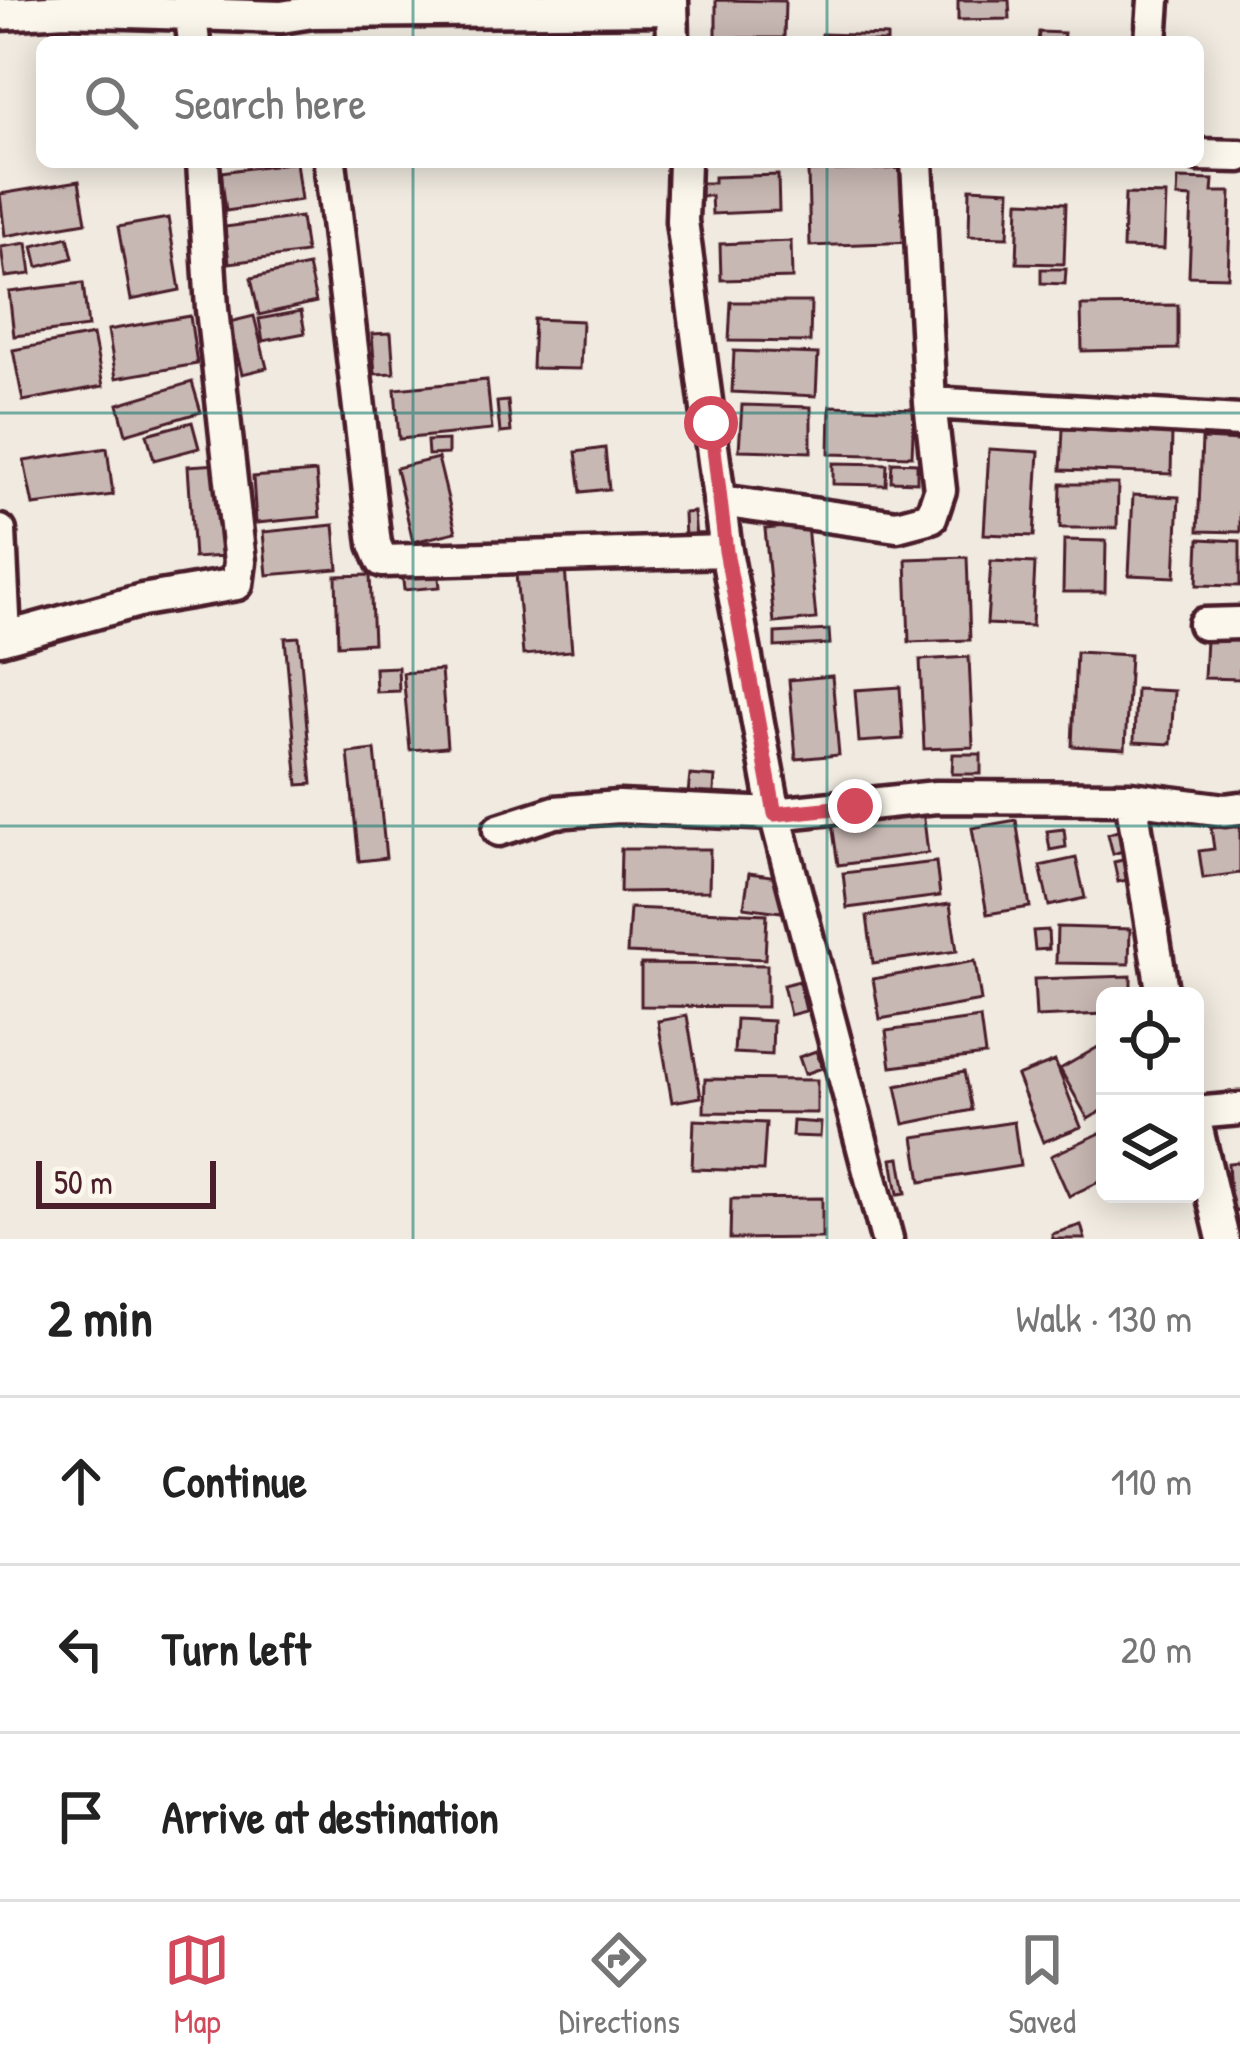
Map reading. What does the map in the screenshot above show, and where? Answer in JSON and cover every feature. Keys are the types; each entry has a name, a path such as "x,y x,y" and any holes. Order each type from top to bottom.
{"street":[{"path":"1151,36 1154,0"},
{"path":"0,14 65,10 191,18 281,17 315,27 672,4 673,36"},
{"path":"1204,155 1240,156"},
{"path":"0,531 3,638 142,600 237,584 240,562 212,309 203,168"},
{"path":"331,168 375,544 382,561 726,551"},
{"path":"684,168 682,221 726,551 775,814 887,1239"},
{"path":"720,501 897,526 931,518 940,490 930,403 917,168"},
{"path":"930,403 1240,421"},
{"path":"1204,625 1240,623"},
{"path":"500,830 555,812 619,807 775,814 935,797 1131,798 1240,808"},
{"path":"1131,798 1162,987"},
{"path":"1204,1115 1240,1108"},
{"path":"1204,1156 1223,1239"}],"building":[{"path":"716,0 785,1 784,36 716,36"},
{"path":"958,0 1009,0 1010,19 958,20"},
{"path":"297,168 301,200 226,211 221,172"},
{"path":"911,168 913,242 810,246 808,171"},
{"path":"778,175 779,211 712,214 711,196 701,196 701,183 714,183 714,177"},
{"path":"1178,179 1213,180 1212,192 1231,192 1228,277 1189,276 1192,198 1177,197"},
{"path":"79,181 86,222 5,236 0,194"},
{"path":"970,188 1010,190 1008,237 969,236"},
{"path":"1125,194 1166,195 1164,249 1123,248"},
{"path":"1019,201 1066,203 1064,264 1017,263"},
{"path":"301,217 306,253 229,263 225,227"},
{"path":"168,218 180,290 131,300 118,227"},
{"path":"68,237 73,258 38,267 33,246"},
{"path":"791,241 792,278 721,280 720,244"},
{"path":"27,243 31,274 5,277 1,247"},
{"path":"308,266 316,302 259,315 251,278"},
{"path":"1041,269 1066,269 1065,284 1041,283"},
{"path":"83,283 88,327 14,336 9,292"},
{"path":"731,302 811,302 810,342 729,341"},
{"path":"1178,305 1178,349 1082,351 1081,306"},
{"path":"301,311 305,333 263,341 259,319"},
{"path":"190,316 197,364 116,378 108,330"},
{"path":"254,316 267,368 242,374 229,322"},
{"path":"534,319 582,321 580,369 532,368"},
{"path":"391,333 394,373 375,374 372,334"},
{"path":"93,335 103,386 23,401 13,350"},
{"path":"734,351 818,354 816,396 732,392"},
{"path":"487,380 492,430 399,439 395,389"},
{"path":"192,382 201,412 126,434 118,404"},
{"path":"508,401 511,432 500,433 497,402"},
{"path":"742,405 811,407 811,452 739,450"},
{"path":"830,406 914,409 912,456 829,454"},
{"path":"192,422 199,448 154,460 147,434"},
{"path":"1063,429 1172,433 1171,474 1061,470"},
{"path":"1202,439 1240,441 1240,532 1198,531"},
{"path":"448,440 448,454 428,455 427,441"},
{"path":"107,448 113,495 33,505 24,461"},
{"path":"605,448 609,489 581,492 576,452"},
{"path":"989,449 1039,452 1034,536 984,534"},
{"path":"438,458 456,532 413,542 396,468"},
{"path":"892,462 917,463 917,482 891,481"},
{"path":"833,463 887,464 886,485 833,484"},
{"path":"219,464 225,556 194,558 188,466"},
{"path":"316,472 320,517 256,523 253,477"},
{"path":"1061,484 1118,484 1117,528 1060,528"},
{"path":"1133,495 1179,497 1175,577 1129,575"},
{"path":"694,512 696,539 685,540 684,513"},
{"path":"334,525 338,569 267,575 263,532"},
{"path":"807,525 816,619 774,623 765,529"},
{"path":"1199,539 1240,541 1240,586 1197,585"},
{"path":"1064,540 1106,541 1105,592 1063,592"},
{"path":"967,557 970,640 909,642 906,559"},
{"path":"991,561 1035,563 1032,626 987,624"},
{"path":"438,569 440,587 404,590 402,572"},
{"path":"565,569 572,651 523,655 516,574"},
{"path":"370,575 373,643 338,645 336,576"},
{"path":"829,630 830,644 775,647 775,633"},
{"path":"299,637 312,784 298,785 285,638"},
{"path":"1206,639 1240,641 1240,679 1204,678"},
{"path":"1076,652 1130,655 1125,749 1072,746"},
{"path":"969,657 973,747 924,749 920,660"},
{"path":"398,667 399,691 376,692 375,668"},
{"path":"441,670 447,747 410,750 403,673"},
{"path":"832,676 839,755 796,759 789,680"},
{"path":"900,687 903,739 859,742 855,690"},
{"path":"1136,689 1174,691 1171,744 1134,742"},
{"path":"375,750 386,858 359,861 348,753"},
{"path":"953,754 981,754 981,774 952,774"},
{"path":"690,775 715,777 713,805 687,803"},
{"path":"923,811 928,853 838,865 832,823"},
{"path":"1016,820 1030,907 987,914 972,828"},
{"path":"1240,825 1240,873 1203,878 1199,851 1214,849 1211,828"},
{"path":"1064,829 1066,847 1050,850 1047,831"},
{"path":"1124,829 1129,849 1113,854 1108,834"},
{"path":"621,849 710,849 709,891 620,892"},
{"path":"1076,858 1085,898 1049,906 1040,866"},
{"path":"1127,859 1131,879 1118,882 1114,862"},
{"path":"936,862 940,896 847,908 843,873"},
{"path":"749,873 785,878 781,912 744,907"},
{"path":"950,904 957,951 873,963 867,916"},
{"path":"630,908 767,914 765,959 627,953"},
{"path":"1057,927 1130,929 1129,964 1056,963"},
{"path":"1048,930 1049,949 1035,950 1033,931"},
{"path":"975,961 981,1001 880,1019 873,979"},
{"path":"641,964 767,965 767,1007 641,1006"},
{"path":"1131,976 1131,987 1096,987 1096,1014 1036,1017 1034,979"},
{"path":"799,981 806,1011 790,1015 783,985"},
{"path":"687,1016 701,1097 672,1102 658,1021"},
{"path":"980,1018 985,1055 891,1067 886,1031"},
{"path":"736,1019 773,1021 772,1055 734,1053"},
{"path":"1096,1048 1096,1114 1088,1119 1060,1069"},
{"path":"816,1051 822,1068 805,1074 799,1057"},
{"path":"1055,1061 1081,1127 1043,1142 1017,1076"},
{"path":"964,1072 972,1110 904,1124 896,1086"},
{"path":"705,1079 817,1080 817,1113 704,1112"},
{"path":"694,1120 766,1123 763,1171 692,1169"},
{"path":"793,1121 821,1123 820,1137 792,1136"},
{"path":"1014,1122 1020,1166 921,1182 914,1137"},
{"path":"1096,1135 1096,1183 1069,1196 1051,1156"},
{"path":"900,1158 906,1193 898,1194 892,1159"},
{"path":"1240,1162 1240,1211 1231,1211 1228,1163"},
{"path":"822,1198 822,1238 730,1239 731,1199"},
{"path":"1081,1225 1085,1239 1053,1239 1052,1234"}],"route":[{"path":"711,423 726,551 775,814 855,806"}]}
